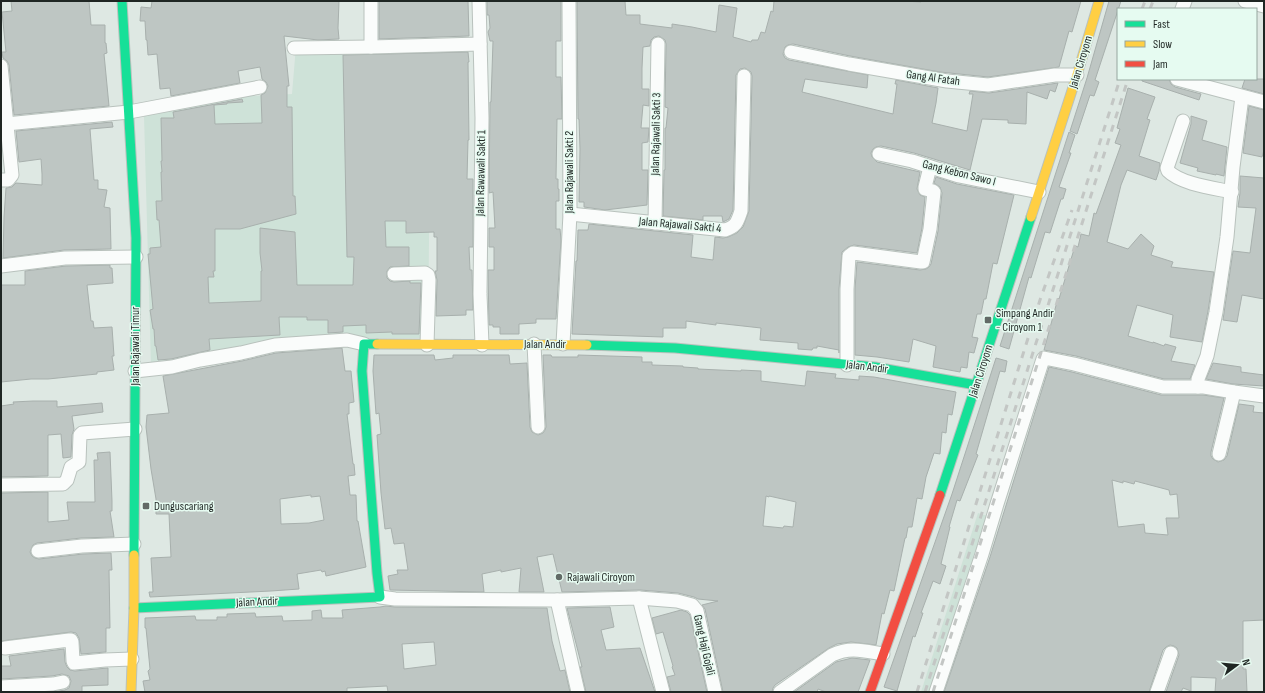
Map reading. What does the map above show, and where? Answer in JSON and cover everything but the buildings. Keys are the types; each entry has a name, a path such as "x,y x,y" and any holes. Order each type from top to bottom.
{"main road":[{"name":"Jalan Rajawali Timur","path":"122,1 136,257 134,608 131,692"},
{"name":"Jalan Ciroyom","path":"870,692 942,490 1077,75 1099,1"},
{"name":"Jalan Andir","path":"364,344 563,344 675,348 875,367 976,385"},
{"path":"364,344 362,371 377,577 380,597"},
{"name":"Jalan Andir","path":"134,608 380,597"}],"street":[{"path":"370,1 370,47"},
{"name":"Jalan Rawawali Sakti 1","path":"479,1 482,118 480,294 482,345"},
{"name":"Jalan Rajawali Sakti 2","path":"563,344 570,214 569,1"},
{"path":"1245,1 1264,6"},
{"path":"294,48 480,44"},
{"name":"Jalan Rajawali Sakti 3","path":"655,223 658,44"},
{"name":"Gang Al Fatah","path":"791,52 947,81 988,85 1055,75 1077,75"},
{"path":"1,66 12,175 8,180 1,180"},
{"name":"Jalan Rajawali Sakti 4","path":"570,214 725,230 734,227 738,221 741,211 744,76"},
{"path":"1181,80 1264,102"},
{"path":"6,124 129,112 260,87"},
{"path":"1198,387 1198,379 1207,356 1216,312 1227,237 1233,167 1242,97"},
{"path":"1183,121 1167,168 1168,171 1176,177 1199,185 1232,192"},
{"name":"Gang Kebon Sawo I","path":"879,154 912,161 959,176 1039,192"},
{"path":"847,364 847,288 849,256 853,253 921,262 924,261 930,229 934,192 925,189 930,167"},
{"path":"1,266 65,258 136,257"},
{"path":"394,274 428,274 427,345"},
{"path":"135,371 172,367 275,345 347,340 364,344"},
{"path":"534,344 538,427"},
{"path":"936,692 982,554 1044,358 1074,364 1162,387 1204,387 1264,396"},
{"path":"1219,454 1234,392"},
{"path":"1,485 63,484 68,480 71,467 79,462 80,435 82,433 135,429"},
{"path":"38,551 82,546 134,544"},
{"name":"Jalan Andir","path":"380,597 395,599 557,600 639,598"},
{"path":"639,598 663,692"},
{"name":"Gang Haji Gojali","path":"639,598 677,601 692,605 697,611 715,692"},
{"path":"557,600 578,692"},
{"path":"5,648 71,640 74,663 132,660"},
{"path":"780,692 832,655 840,651 853,649 883,654"},
{"path":"1157,692 1171,653"},
{"path":"1,687 63,682"}],"shaded area":[{"path":"431,45 428,338 360,338 151,366 144,116 213,98 292,94 296,46"},
{"path":"978,513 991,517 935,692 921,692"}],"railway":[{"path":"1142,8 1145,1"},
{"path":"1150,8 1153,1"},
{"path":"925,692 1120,80"},
{"path":"933,692 1128,80"},
{"path":"917,692 1040,300 1072,210"}],"traffic: fast":[{"path":"122,1 136,238 134,555"},
{"path":"940,495 1031,217"},
{"path":"134,608 380,597 362,371 364,344 377,344"},
{"path":"587,345 675,348 875,367 976,385"}],"traffic: slow":[{"path":"1031,217 1077,75 1099,1"},
{"path":"377,344 587,345"},
{"path":"131,692 134,555"}],"traffic: jam":[{"path":"870,692 940,495"}],"place":[{"name":"Simpang Andir - Ciroyom 1","path":"988,320"},
{"name":"Dunguscariang","path":"146,506"},
{"name":"Rajawali Ciroyom","path":"559,577"}]}
